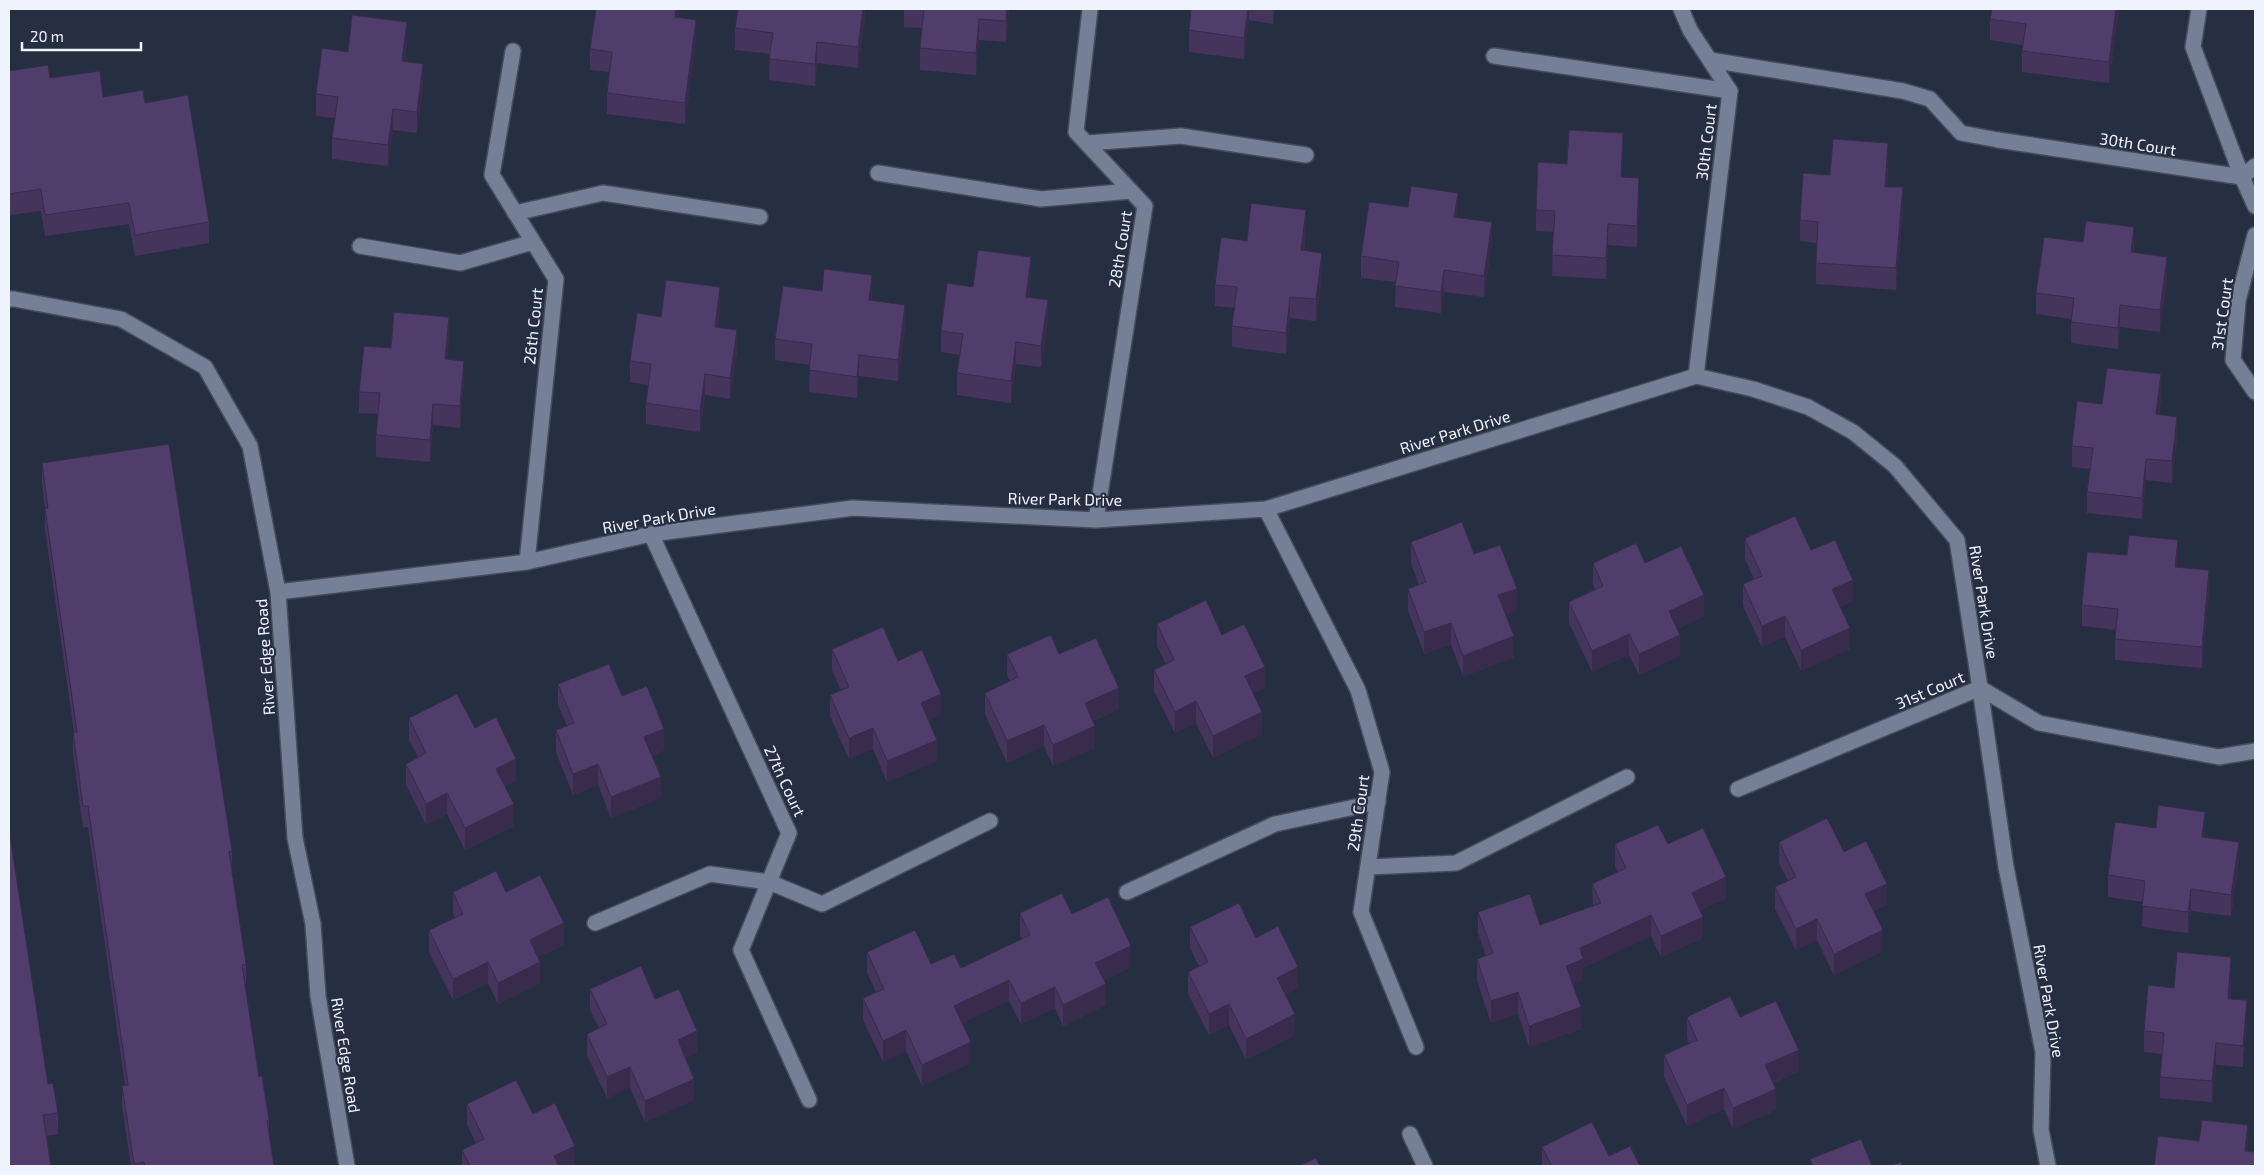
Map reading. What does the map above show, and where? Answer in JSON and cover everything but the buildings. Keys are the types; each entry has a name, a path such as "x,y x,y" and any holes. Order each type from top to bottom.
{"street":[{"name":"28th Court","path":"1090,9 1076,132 1145,206 1096,520"},
{"path":"1681,9 1690,30 1730,91"},
{"path":"2199,9 2193,47 2242,177 2255,206"},
{"name":"26th Court","path":"512,51 492,174 556,279 527,562"},
{"name":"30th Court","path":"1494,56 1730,91 1696,376"},
{"name":"30th Court","path":"1710,60 1903,92 1930,99 1961,133 2242,177"},
{"path":"1087,143 1181,136 1306,155"},
{"path":"2242,177 2255,166"},
{"path":"878,173 1041,200 1131,191"},
{"path":"515,213 603,193 760,217"},
{"name":"31st Court","path":"2255,235 2238,301 2234,360 2255,392"},
{"path":"360,246 460,263 533,242"},
{"name":"River Edge Road","path":"9,300 14,299 121,319 205,367 250,446 278,592 295,838 313,924 318,996 347,1166"},
{"name":"River Park Drive","path":"278,592 527,562 651,534 853,508 1096,520 1266,509 1696,376 1753,389 1808,407 1853,432 1895,466 1957,540 2006,867 2043,1052 2041,1130 2048,1166"},
{"name":"29th Court","path":"1266,509 1358,690 1382,772 1361,912 1416,1047"},
{"name":"27th Court","path":"651,534 789,833 741,950 809,1100"},
{"name":"31st Court","path":"1738,789 1980,688 2039,723 2219,756 2255,751"},
{"path":"1368,867 1456,863 1627,777"},
{"path":"1127,892 1275,824 1378,802"},
{"path":"595,923 710,874 769,882 822,904 990,821"},
{"path":"1410,1134 1425,1166"}]}
